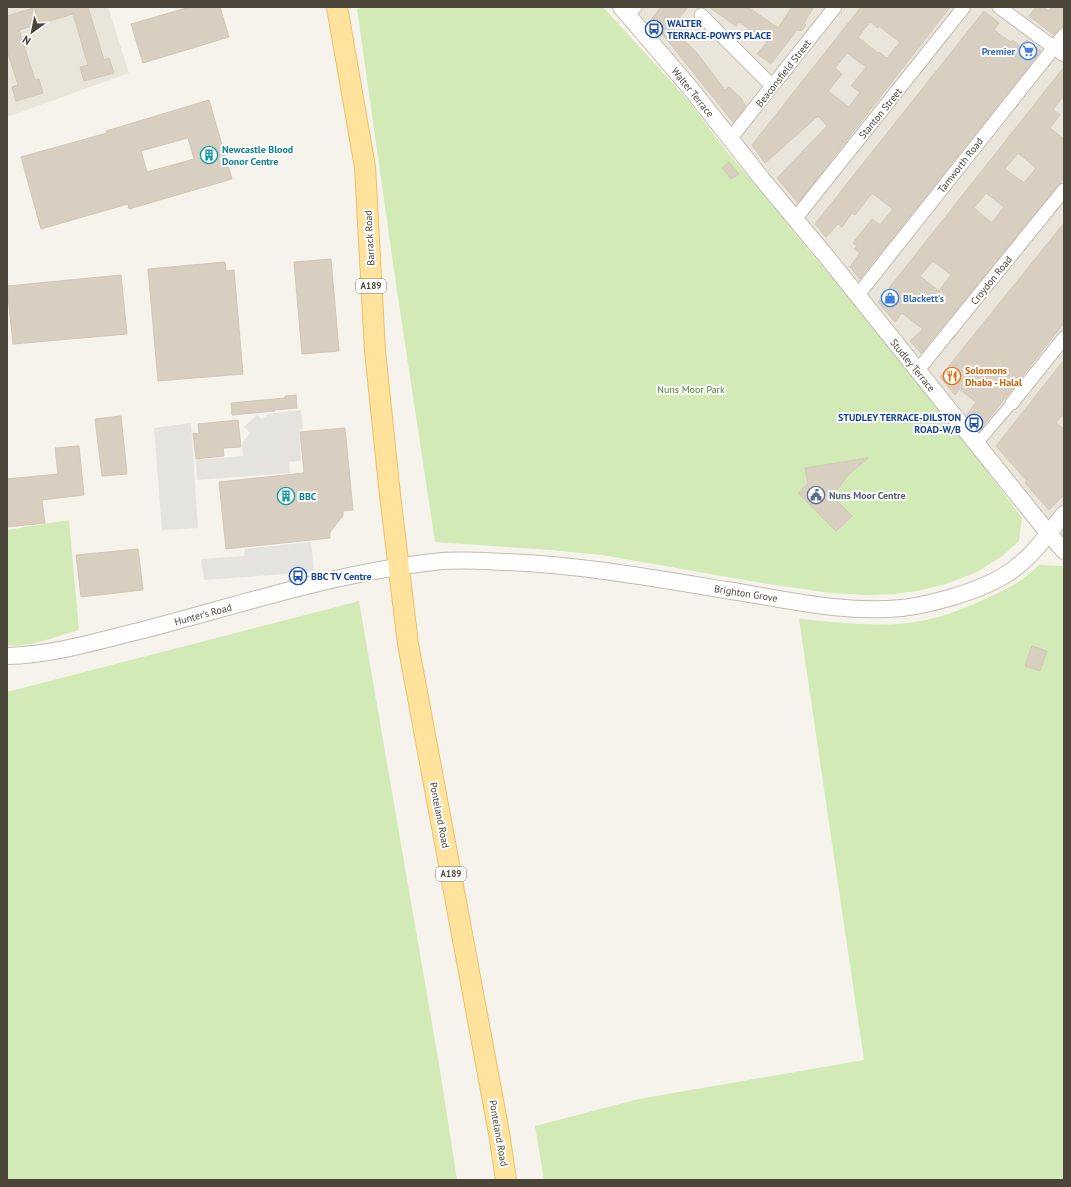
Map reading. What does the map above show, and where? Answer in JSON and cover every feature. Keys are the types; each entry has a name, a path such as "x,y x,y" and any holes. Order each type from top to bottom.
{"main road":[{"name":"Barrack Road","path":"337,7 365,167 375,351 398,567"},
{"name":"Ponteland Road","path":"398,567 408,644 500,1133 506,1180"}],"street":[{"name":"Beaconsfield Street","path":"730,139 835,7"},
{"name":"Stanton Street","path":"795,219 964,7"},
{"path":"999,7 1059,51"},
{"name":"Walter Terrace","path":"629,10 762,179"},
{"path":"701,15 772,86"},
{"name":"Tamworth Road","path":"857,296 1059,51 1064,35"},
{"name":"Studley Terrace","path":"762,179 918,370 1048,534 1064,551"},
{"name":"Croydon Road","path":"918,370 1064,190"},
{"path":"977,444 1064,338"},
{"name":"Brighton Grove","path":"398,567 452,561 479,561 579,567 829,607 862,609 892,608 931,603 970,591 1003,577 1029,555 1064,514"},
{"name":"Hunter's Road","path":"7,656 27,656 64,649 183,620 336,579 398,567"}],"shaded area":[{"path":"7,7 108,7 129,73 7,117"},
{"path":"629,7 1064,7 1064,545 730,126 655,34"},
{"path":"301,410 303,429 299,429 301,461 289,462 290,473 197,480 196,460 243,456 242,443 250,433 244,427 257,415 262,419 268,414"},
{"path":"191,423 198,528 162,530 154,428"},
{"path":"311,542 314,572 204,580 201,559 244,556 245,549"}],"green space":[{"name":"Nuns Moor Park","path":"362,7 603,7 687,99 728,153 811,253 912,370 1022,518 1019,541 1001,557 977,572 946,584 917,591 869,595 831,593 762,583 602,555 435,542 396,284 357,9"},
{"path":"69,520 79,630 34,643 24,645 7,645 7,530"},
{"path":"1039,565 1062,566 1064,569 1064,1180 544,1180 535,1126 639,1099 864,1060 799,619 854,624 894,624 927,620 956,611 998,593 1012,586"},
{"path":"359,601 440,1070 457,1180 7,1180 7,692"}],"building":[{"path":"37,7 88,7 104,60 109,58 114,73 84,81 80,67 88,65 73,14 19,30 35,80 39,79 43,93 16,101 12,87 18,85 7,50 7,16"},
{"path":"190,7 220,7 229,37 143,63 131,24"},
{"path":"661,7 688,7 672,27 697,53 725,90 729,87 740,97 746,106 733,122 660,31 650,21"},
{"path":"709,7 748,7 778,28 792,7 814,7 804,23 806,25 801,31 797,30 771,64 757,54 767,42 739,22 736,26"},
{"path":"861,7 950,7 798,203 777,178 827,126 818,116 765,163 752,145","holes":["870,22 878,28 879,26 900,42 887,58 879,52 878,53 858,37","847,53 866,67 851,86 860,92 849,107 828,91 842,74 835,68"]},
{"path":"1036,7 1044,7 1049,11 1052,7 1064,7 1064,26 1054,35 1029,16"},
{"path":"984,11 999,23 994,30 1011,42 1013,40 1021,47 1027,40 1041,51 860,279 850,267 860,253 854,249 857,246 853,243 872,219 880,225 893,209 872,193 855,215 852,213 842,227 838,224 826,237 815,224"},
{"path":"1064,67 1064,96 1053,109 1060,115 1050,128 1064,139 1064,178 921,353 910,341 923,329 902,313 895,322 878,302","holes":["1018,153 1036,168 1024,183 1005,169","986,193 1004,207 992,223 974,208","933,261 951,275 939,291 920,276"]},
{"path":"209,100 232,179 129,209 128,204 41,229 21,157 107,133 106,131","holes":["188,138 194,159 147,172 141,151"]},
{"path":"729,162 739,174 731,179 722,168"},
{"path":"1064,223 1064,323 980,430 967,415 976,402 959,389 955,395 940,377"},
{"path":"331,259 339,351 302,354 294,262"},
{"path":"225,262 226,271 234,270 243,374 158,381 148,269"},
{"path":"121,275 127,334 13,344 7,286"},
{"path":"1064,360 1064,413 1056,423 1064,429 1064,495 1049,510 1025,483 1027,481 996,446"},
{"path":"296,395 297,408 232,415 231,403 285,398 285,396"},
{"path":"121,416 127,474 102,476 95,419"},
{"path":"238,420 241,447 223,448 224,456 196,459 193,433 199,434 198,424"},
{"name":"BBC","path":"345,428 353,510 343,511 343,516 330,532 330,538 226,549 219,482 304,473 300,432"},
{"path":"79,446 84,495 42,500 45,523 7,527 7,479 58,474 55,448"},
{"name":"Nuns Moor Centre","path":"868,458 848,475 832,496 852,516 836,531 798,493 808,483 805,468"},
{"path":"138,549 143,590 81,597 76,555"},
{"path":"1032,646 1047,651 1040,671 1025,666"}],"place":[{"name":"WALTER TERRACE-POWYS PLACE","path":"654,29"},
{"name":"Premier","path":"1028,51"},
{"name":"Newcastle Blood Donor Centre","path":"209,155"},
{"name":"Blackett's","path":"890,298"},
{"name":"Solomons Dhaba - Halal","path":"952,376"},
{"name":"STUDLEY TERRACE-DILSTON ROAD-W/B","path":"974,423"},
{"name":"Nuns Moor Centre","path":"816,495"},
{"name":"BBC","path":"286,496"},
{"name":"BBC TV Centre","path":"298,576"}]}
